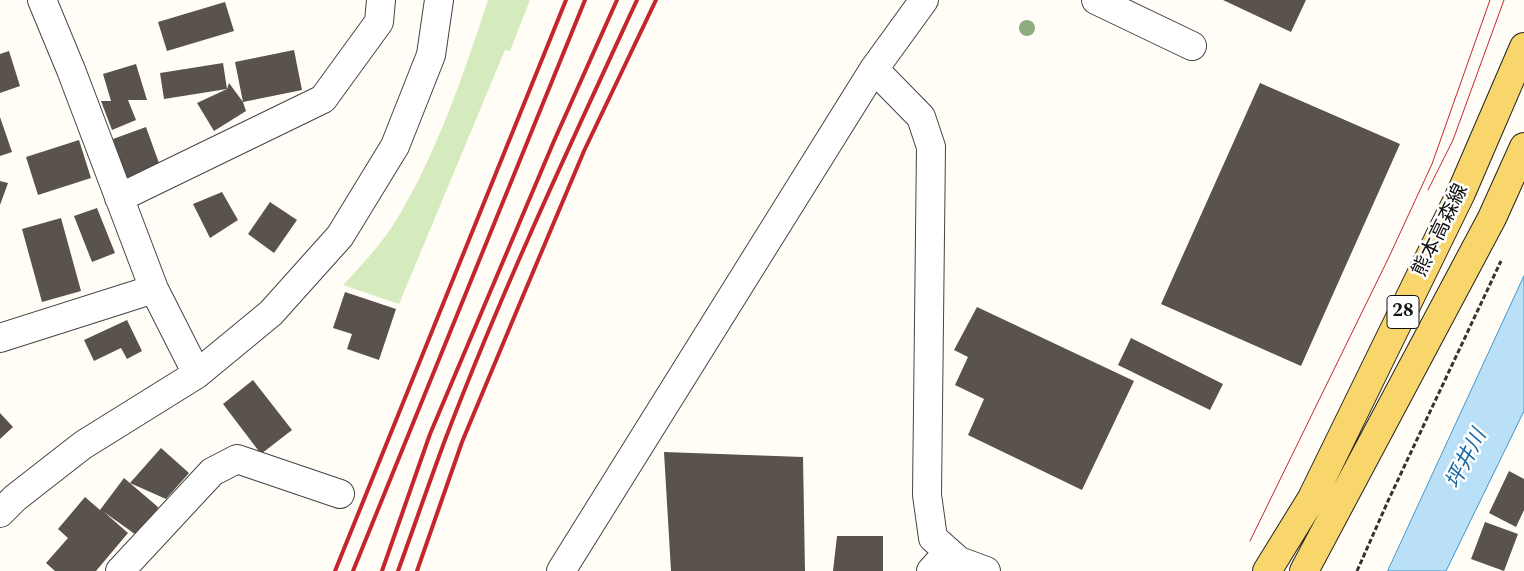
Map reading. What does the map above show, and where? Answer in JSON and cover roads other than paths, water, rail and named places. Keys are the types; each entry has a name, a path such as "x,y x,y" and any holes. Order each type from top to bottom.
{"main road":[{"name":"熊本高森線","path":"1267,571 1312,498 1457,202 1524,47"},
{"name":"熊本高森線","path":"1304,571 1492,218 1524,147"}],"street":[{"path":"42,0 72,70 154,289 197,374"},
{"path":"119,198 323,99 379,22 381,0"},
{"path":"0,514 15,498 83,445 197,374 271,313 340,236 395,146 431,54 439,0"},
{"path":"561,571 874,70 924,0"},
{"path":"1096,0 1192,46"},
{"path":"874,70 921,117 931,146 927,495 933,538 940,561 958,561 986,571"},
{"path":"0,338 154,289"},
{"path":"120,571 212,472 237,459 340,494"}],"water":[{"name":"坪井川","path":"1524,276 1524,411 1446,571 1388,571"}],"tram line":[{"path":"1250,541 1389,257 1432,164 1490,0"},
{"path":"1428,190 1453,140 1504,0"}],"railway":[{"path":"335,571 566,0"},
{"path":"353,571 585,0"},
{"path":"382,571 430,434 554,141 617,0"},
{"path":"398,571 445,440 490,328 537,218 637,0"},
{"path":"417,571 462,442 520,303 584,151 656,0"}]}
